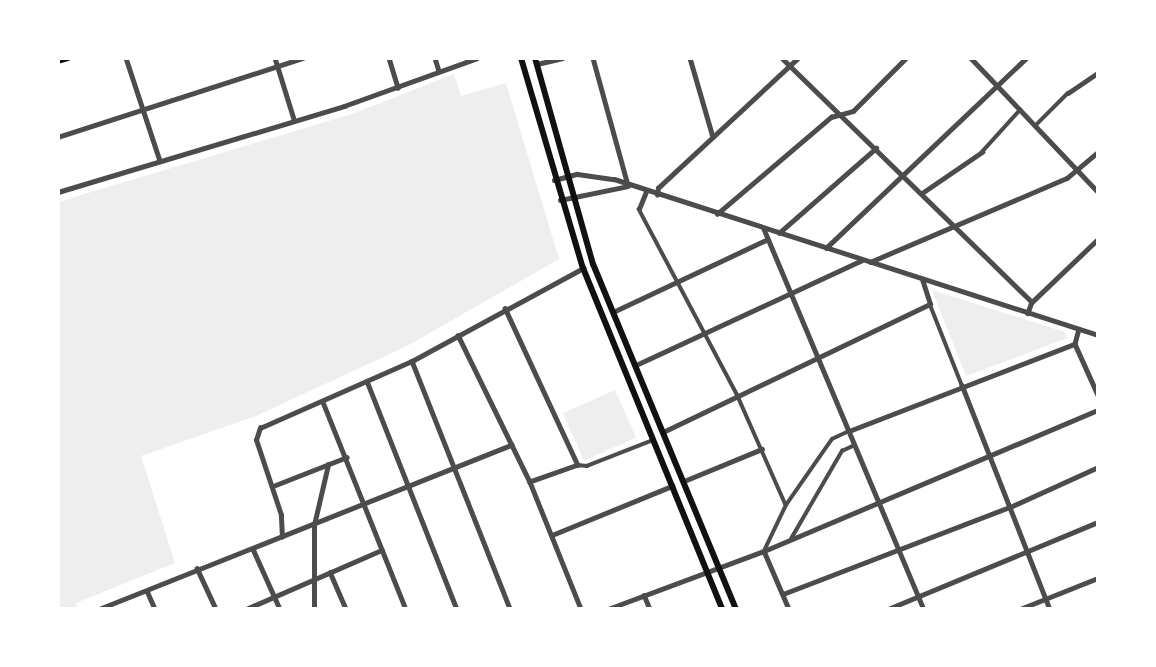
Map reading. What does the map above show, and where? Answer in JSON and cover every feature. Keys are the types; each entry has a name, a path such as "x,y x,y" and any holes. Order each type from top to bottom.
{"main road":[{"path":"58,61 68,58"},
{"path":"521,58 560,201 583,268 722,609"},
{"path":"536,61 573,197 613,312 736,609"}],"street":[{"path":"126,58 160,161"},
{"path":"275,58 294,119"},
{"path":"58,137 303,58"},
{"path":"388,58 398,88"},
{"path":"435,58 439,71"},
{"path":"58,192 398,88 477,58"},
{"path":"536,61 562,58"},
{"path":"593,58 628,186"},
{"path":"690,58 713,137"},
{"path":"782,58 1032,302"},
{"path":"657,195 658,187 798,58"},
{"path":"717,214 831,117 853,111 906,58"},
{"path":"971,58 1098,192"},
{"path":"825,249 1026,58"},
{"path":"1035,125 1068,93 1098,73"},
{"path":"922,192 982,152 1020,109"},
{"path":"779,234 876,148"},
{"path":"869,262 1079,170 1098,152"},
{"path":"554,180 567,176 595,176 1098,334"},
{"path":"560,201 628,186"},
{"path":"646,192 639,209 737,394 786,505"},
{"path":"764,229 925,609"},
{"path":"613,312 768,239"},
{"path":"1028,313 1032,302 1098,239"},
{"path":"636,365 862,260"},
{"path":"282,537 282,520 273,486 256,440 260,428 412,361 505,308 583,268"},
{"path":"922,279 1050,609"},
{"path":"663,432 817,355 930,304"},
{"path":"505,308 578,465"},
{"path":"1079,329 1075,344 1098,395"},
{"path":"458,334 530,482 581,609"},
{"path":"789,609 764,551 786,505 832,439 962,385 1075,344"},
{"path":"412,361 510,609"},
{"path":"367,381 457,609"},
{"path":"323,402 406,609"},
{"path":"608,609 764,551 1098,410"},
{"path":"530,482 578,465 587,466 653,440"},
{"path":"99,609 512,445"},
{"path":"791,539 842,451 855,445"},
{"path":"684,481 762,449"},
{"path":"273,486 347,457"},
{"path":"314,609 314,525 328,465"},
{"path":"782,594 1010,506 1098,467"},
{"path":"552,535 673,486"},
{"path":"888,609 1098,522"},
{"path":"253,549 280,609"},
{"path":"246,609 382,550"},
{"path":"197,568 216,609"},
{"path":"330,572 346,609"},
{"path":"1020,609 1098,578"},
{"path":"147,591 155,609"},
{"path":"644,595 650,609"}],"shaded area":[{"path":"454,74 461,96 506,83 559,259 407,346 256,416 141,456 175,563 76,603 78,609 58,609 58,202 352,114"},
{"path":"932,290 1065,332 1067,338 966,376"},
{"path":"615,390 636,438 584,461 563,413"}]}
